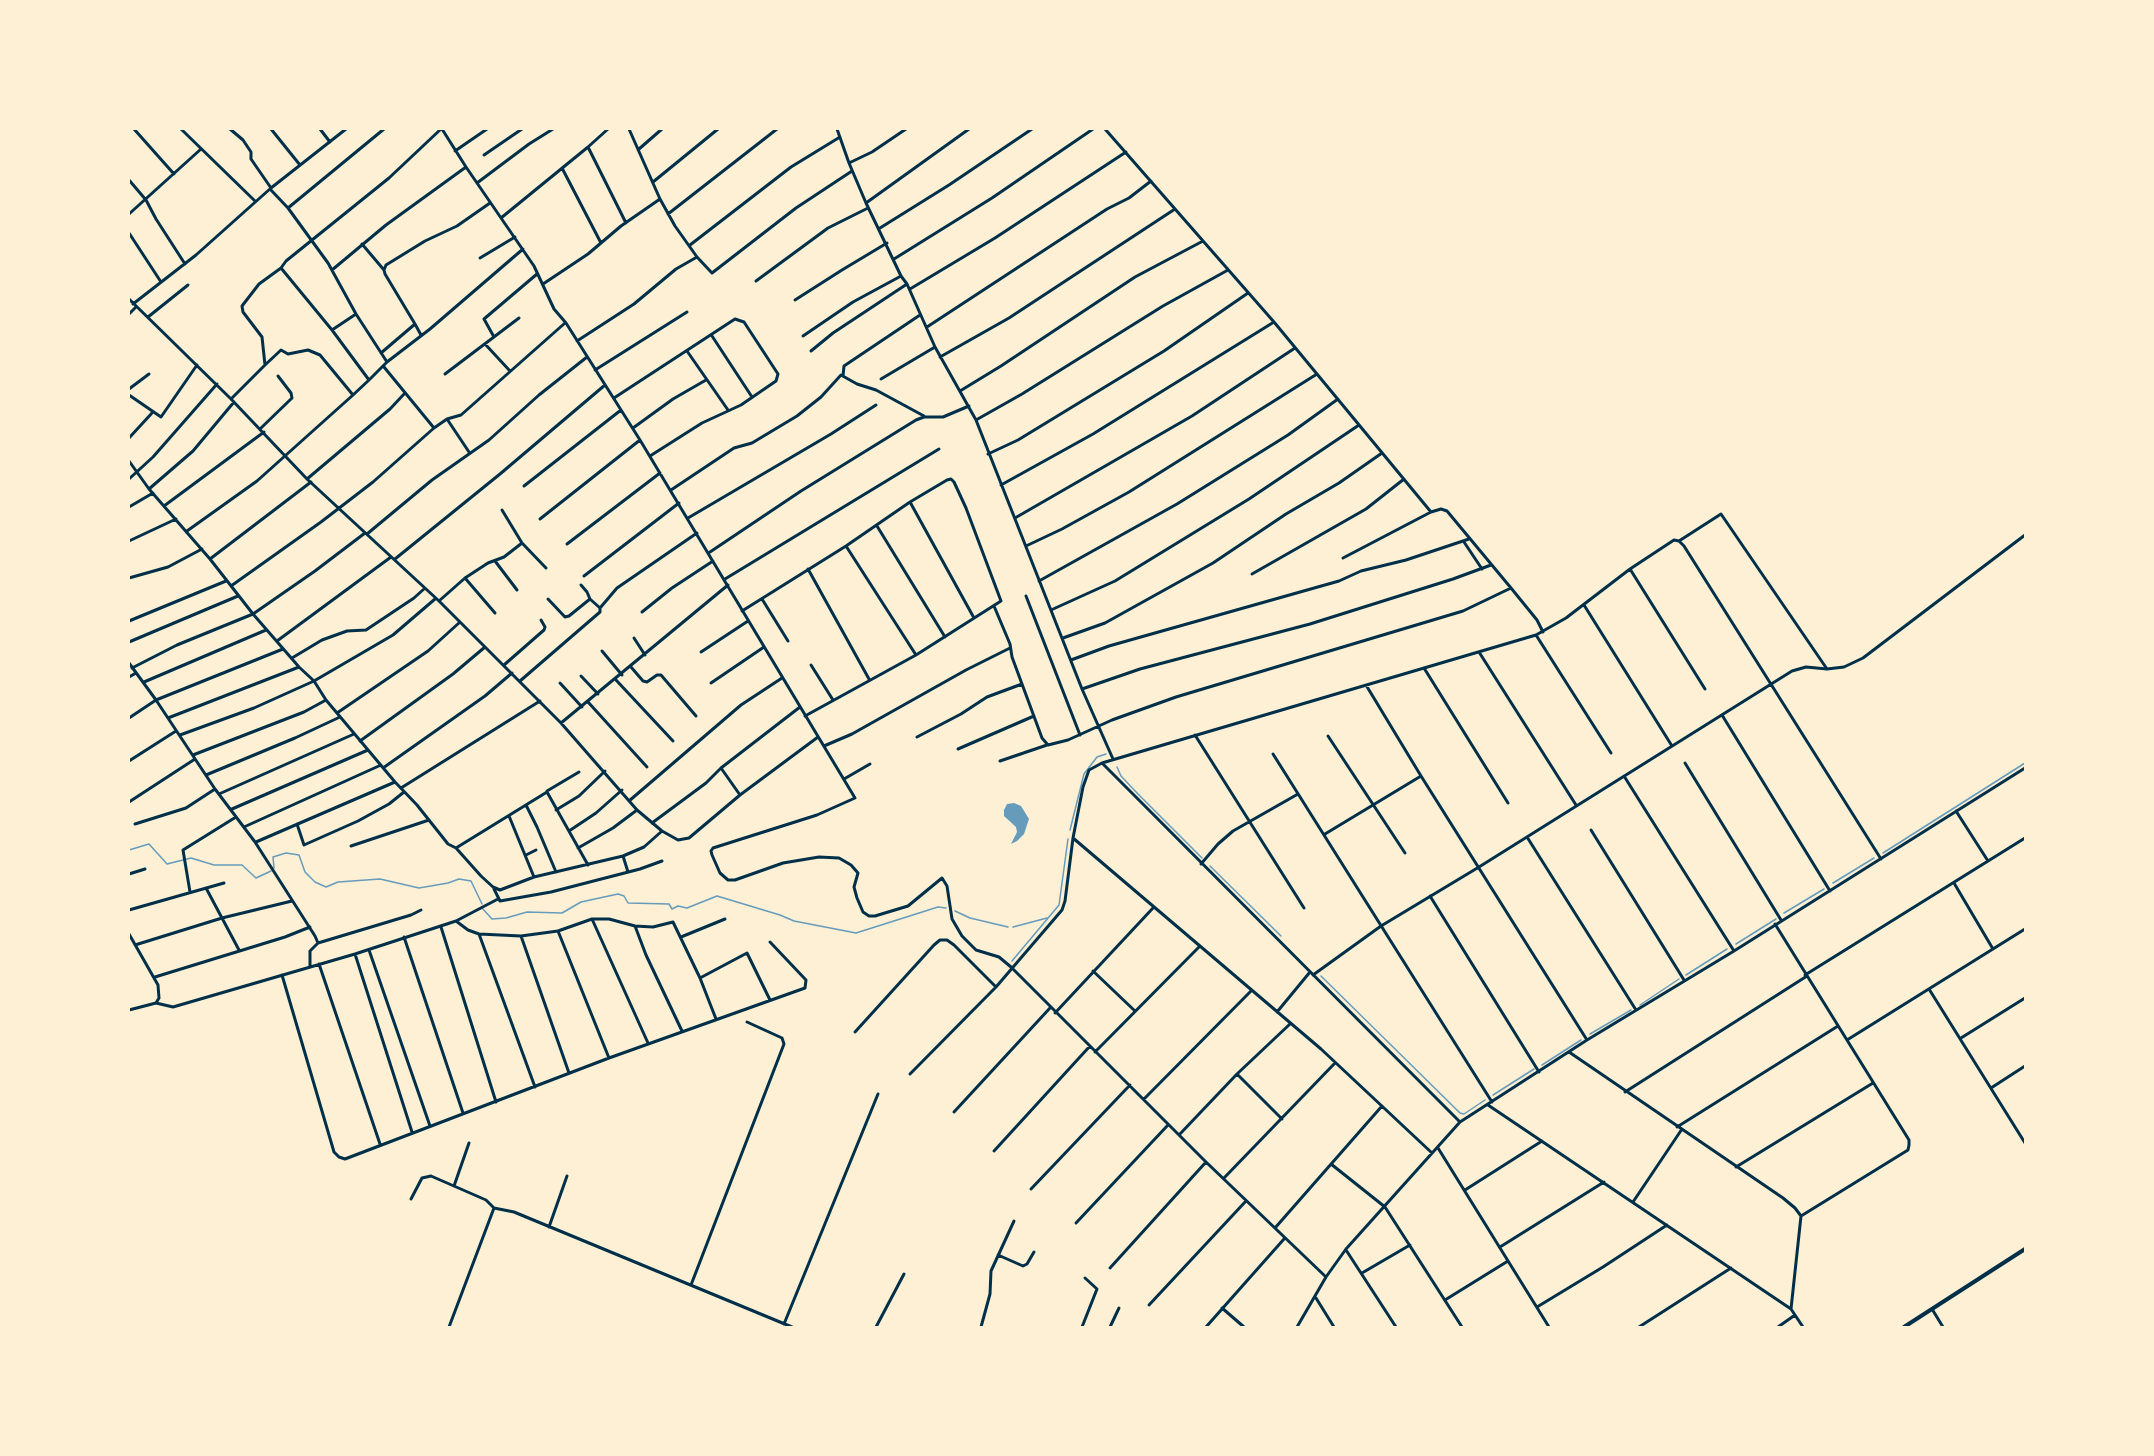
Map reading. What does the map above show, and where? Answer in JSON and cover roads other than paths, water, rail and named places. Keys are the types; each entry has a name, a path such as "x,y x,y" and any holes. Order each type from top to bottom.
{"street":[{"path":"134,129 174,174"},
{"path":"181,129 255,201"},
{"path":"230,129 243,140 251,152 251,159 270,188 288,208 332,270 356,314 387,362"},
{"path":"271,129 300,165"},
{"path":"320,129 331,142"},
{"path":"129,314 135,305 270,188 346,129"},
{"path":"288,208 384,129"},
{"path":"265,365 262,337 242,309 244,302 259,284 389,178 442,129 538,273 554,309 566,323 633,428 855,798 817,815 713,848 712,855 720,873 728,880 735,880 783,863 819,856 839,858 851,865 858,873 855,887 857,898 863,912 869,916 908,906 942,878 947,886 952,919 962,936 976,950 999,957 1011,967 1178,1135 1326,1277"},
{"path":"455,151 487,129"},
{"path":"484,155 522,129"},
{"path":"477,183 553,129"},
{"path":"501,219 608,129"},
{"path":"629,129 668,214 709,272 715,272 796,208 852,171"},
{"path":"639,149 662,129"},
{"path":"653,182 718,129"},
{"path":"668,214 777,129"},
{"path":"838,129 852,171 867,205 907,284 940,357 976,420 1082,689 1113,759"},
{"path":"849,163 872,152 906,129"},
{"path":"756,281 828,228 867,205 969,129"},
{"path":"880,228 1032,129"},
{"path":"894,259 992,198 1093,129"},
{"path":"1105,129 1274,322 1431,512"},
{"path":"690,245 791,167 840,137"},
{"path":"588,147 626,223"},
{"path":"129,214 201,149"},
{"path":"909,289 995,238 1126,152"},
{"path":"332,270 362,244 466,167"},
{"path":"562,168 601,243"},
{"path":"129,180 146,200 185,264"},
{"path":"926,328 1107,209 1129,198 1151,181"},
{"path":"543,284 588,254 660,199"},
{"path":"384,270 387,264 425,241 457,226 490,203"},
{"path":"940,357 1009,318 1175,208"},
{"path":"129,233 161,282"},
{"path":"480,258 514,237"},
{"path":"960,391 1135,277 1203,241"},
{"path":"795,300 887,243"},
{"path":"362,244 384,270 421,335"},
{"path":"187,531 244,491 387,362 523,249"},
{"path":"577,341 634,304 676,269 697,257"},
{"path":"281,268 369,380"},
{"path":"976,420 1163,306 1228,270"},
{"path":"494,337 484,319 538,273"},
{"path":"803,336 853,302 901,276"},
{"path":"811,351 833,333 907,284"},
{"path":"148,317 188,285"},
{"path":"988,454 1018,440 1164,351 1248,293"},
{"path":"129,300 233,400 307,479 438,599 561,723 622,790 637,810 662,831 678,840 689,838 740,795 818,737"},
{"path":"595,370 687,312"},
{"path":"332,330 356,314"},
{"path":"843,376 844,366 920,315"},
{"path":"446,374 519,318"},
{"path":"614,399 735,319 744,322 778,374 776,381 752,397 702,423 650,456"},
{"path":"1001,485 1093,434 1274,322"},
{"path":"231,586 295,542 373,482 447,418 460,415 566,323"},
{"path":"381,353 415,324"},
{"path":"712,336 752,397"},
{"path":"485,344 510,371"},
{"path":"880,379 935,347"},
{"path":"1015,518 1192,416 1295,348"},
{"path":"149,489 193,451 233,400 281,350 288,354 308,350 320,355 353,395"},
{"path":"687,351 728,410"},
{"path":"132,668 177,645 253,614 366,533 419,489 469,452 489,440 538,395 587,357"},
{"path":"129,395 159,417 162,416 197,365"},
{"path":"384,367 434,428"},
{"path":"129,389 149,374"},
{"path":"1026,546 1119,497 1317,374"},
{"path":"671,490 734,447 752,442 797,416 821,397 841,375 843,376"},
{"path":"164,506 262,430 292,398 291,393 278,376"},
{"path":"843,376 857,384 876,390 924,417 943,417 969,406"},
{"path":"633,428 673,399 706,381"},
{"path":"129,479 138,473 217,384"},
{"path":"277,642 393,558 500,474 605,385"},
{"path":"307,479 390,409 405,393"},
{"path":"1039,581 1177,504 1288,435 1338,399"},
{"path":"688,518 822,440 876,405"},
{"path":"524,486 621,410"},
{"path":"129,438 153,413"},
{"path":"709,553 801,491 924,417"},
{"path":"447,418 469,452"},
{"path":"1051,610 1115,581 1249,499 1359,425"},
{"path":"540,519 640,440"},
{"path":"725,579 939,449"},
{"path":"1063,638 1105,622 1213,563 1382,453"},
{"path":"129,461 149,489 202,549 266,630 314,681 338,715 450,847 456,848 494,887 500,890 534,877 623,856 644,847 662,831"},
{"path":"567,544 660,473"},
{"path":"742,611 946,480 951,479 954,482 1001,601 945,637 805,716"},
{"path":"1252,574 1366,509 1404,479"},
{"path":"210,559 311,482"},
{"path":"129,507 153,493"},
{"path":"910,502 974,618"},
{"path":"584,576 679,503"},
{"path":"1343,558 1441,509 1447,512 1511,588 1537,620 1543,632"},
{"path":"502,510 522,543 546,568"},
{"path":"910,1074 996,987 1062,910 1073,838 1089,770 1102,763 1536,635 1584,604 1665,544 1679,540 1721,514 1827,669"},
{"path":"129,541 176,519"},
{"path":"877,526 945,637"},
{"path":"520,681 598,615 600,608 617,588 697,533"},
{"path":"1277,1012 1311,973 1381,926 1770,685 1799,668 1844,667 1863,658 2025,534"},
{"path":"1071,660 1109,646 1339,581 1361,571 1406,560 1469,539"},
{"path":"1679,540 1881,859"},
{"path":"1464,542 1482,569"},
{"path":"180,735 254,708 314,681 393,635 465,578 488,563 504,557 522,543"},
{"path":"846,546 916,654"},
{"path":"129,578 168,567 202,549"},
{"path":"495,561 517,590"},
{"path":"642,612 672,588 713,561"},
{"path":"1082,689 1140,669 1310,624 1482,569 1491,564"},
{"path":"808,569 869,679"},
{"path":"1630,570 1705,689"},
{"path":"465,578 495,613"},
{"path":"129,621 226,581"},
{"path":"581,585 600,608"},
{"path":"561,723 616,680 728,585"},
{"path":"291,658 339,634 351,630 366,630 425,588"},
{"path":"1000,761 1080,735 1176,697 1463,612 1511,588"},
{"path":"129,642 238,596"},
{"path":"1026,596 1080,735"},
{"path":"548,599 563,616 567,617 591,599"},
{"path":"762,599 788,641"},
{"path":"1584,604 1672,746"},
{"path":"994,606 1010,644 1042,738 1048,745"},
{"path":"504,665 544,630 545,627 541,620"},
{"path":"701,652 748,621"},
{"path":"206,775 296,738 338,715 428,651 460,622"},
{"path":"143,682 266,630"},
{"path":"1536,635 1611,753"},
{"path":"634,638 645,655"},
{"path":"360,741 453,674 485,647"},
{"path":"711,683 764,647"},
{"path":"824,746 852,734 1010,648"},
{"path":"129,718 156,700 283,649"},
{"path":"602,651 622,675"},
{"path":"1479,652 1577,805"},
{"path":"129,663 215,789 255,842 318,943"},
{"path":"811,665 833,700"},
{"path":"168,718 299,667"},
{"path":"631,667 643,681 647,682 661,675 696,716"},
{"path":"1424,669 1508,803"},
{"path":"129,677 136,673"},
{"path":"244,827 382,767 469,708 512,673"},
{"path":"581,676 598,694"},
{"path":"629,801 741,705 782,678"},
{"path":"616,680 673,741"},
{"path":"560,683 582,707"},
{"path":"917,737 961,714 987,697 1022,684"},
{"path":"1366,685 1587,1040"},
{"path":"129,801 194,757 304,712 326,700"},
{"path":"401,788 540,701"},
{"path":"588,702 647,767"},
{"path":"652,823 706,783 721,768 800,707"},
{"path":"1722,715 1830,891"},
{"path":"958,749 1034,716"},
{"path":"129,761 176,732"},
{"path":"219,794 354,734"},
{"path":"1195,735 1304,908"},
{"path":"1328,736 1405,853"},
{"path":"232,809 368,750"},
{"path":"1273,753 1490,1103 1542,1141 1791,1309 1803,1327"},
{"path":"1102,763 1460,1122"},
{"path":"1684,763 1781,920"},
{"path":"844,779 870,764"},
{"path":"721,768 740,795"},
{"path":"1297,1327 1326,1277 1346,1250 1460,1122 1587,1040 1734,951 2025,768"},
{"path":"556,810 579,796 605,771"},
{"path":"456,848 579,772"},
{"path":"1325,834 1421,776"},
{"path":"1624,776 1734,951"},
{"path":"255,842 395,782"},
{"path":"135,824 186,808 215,789"},
{"path":"568,831 596,813 622,790"},
{"path":"297,824 304,845 358,821 389,804 404,792"},
{"path":"547,792 588,865"},
{"path":"1201,864 1226,838 1249,821 1298,794"},
{"path":"526,805 556,872"},
{"path":"578,848 613,828 637,810"},
{"path":"1956,811 1988,861"},
{"path":"509,816 534,877"},
{"path":"190,892 183,850 237,817"},
{"path":"351,846 429,820"},
{"path":"1591,830 1684,980"},
{"path":"1527,837 1636,1010"},
{"path":"1073,838 1277,1012 1432,1153"},
{"path":"1624,1092 2025,838"},
{"path":"526,855 536,850"},
{"path":"623,856 628,872"},
{"path":"129,1010 156,1003 167,1007 173,1006 356,954 441,927 498,899 550,892 662,861"},
{"path":"129,874 145,869"},
{"path":"129,910 224,883"},
{"path":"1954,883 1993,949"},
{"path":"494,887 498,899"},
{"path":"206,888 239,951"},
{"path":"1430,896 1539,1072"},
{"path":"135,945 222,918 292,901"},
{"path":"1055,1013 1153,908"},
{"path":"310,967 310,951 314,945 421,910"},
{"path":"456,921 468,930 479,934 521,936 558,930 592,919 609,919 635,926 653,927 674,922 716,1019"},
{"path":"592,919 648,1044"},
{"path":"681,937 725,919"},
{"path":"1775,924 1909,1140 1908,1150 1801,1216"},
{"path":"635,926 682,1032"},
{"path":"155,977 285,937 310,927"},
{"path":"441,927 496,1102"},
{"path":"1847,1040 2025,929"},
{"path":"558,930 609,1058"},
{"path":"129,934 155,977 159,989 156,1003"},
{"path":"479,934 535,1087"},
{"path":"521,936 570,1074"},
{"path":"404,937 463,1113"},
{"path":"855,1032 940,940 947,940 954,945 996,987"},
{"path":"282,975 334,1152 345,1159 609,1058 805,988 806,980 770,942"},
{"path":"1095,1052 1199,947"},
{"path":"369,950 430,1125"},
{"path":"700,978 747,953 770,1000"},
{"path":"356,954 412,1132"},
{"path":"319,964 380,1144"},
{"path":"1093,971 1135,1011"},
{"path":"1929,989 2025,1143"},
{"path":"1144,1099 1251,991"},
{"path":"1960,1039 2025,998"},
{"path":"954,1113 1050,1008"},
{"path":"691,1285 784,1044 782,1038 747,1022"},
{"path":"1178,1135 1290,1024"},
{"path":"1677,1127 1838,1026"},
{"path":"994,1151 1090,1046"},
{"path":"1569,1052 1795,1208 1801,1216 1791,1309"},
{"path":"1224,1179 1335,1063"},
{"path":"1991,1088 2025,1066"},
{"path":"1237,1074 1282,1119"},
{"path":"1736,1167 1873,1083"},
{"path":"1031,1189 1130,1085"},
{"path":"784,1324 878,1094"},
{"path":"1275,1228 1382,1106"},
{"path":"1076,1223 1168,1125"},
{"path":"1633,1202 1682,1130"},
{"path":"1465,1190 1542,1141"},
{"path":"454,1186 469,1143"},
{"path":"1437,1148 1550,1327"},
{"path":"1110,1268 1206,1162"},
{"path":"1331,1164 1385,1207 1462,1327"},
{"path":"411,1199 422,1178 431,1176 486,1200 494,1208 514,1212 792,1327"},
{"path":"549,1227 567,1176"},
{"path":"1500,1247 1604,1182"},
{"path":"1149,1305 1246,1201"},
{"path":"449,1327 494,1208"},
{"path":"981,1327 990,1294 991,1271 1014,1221"},
{"path":"1537,1307 1667,1225"},
{"path":"1206,1327 1285,1238"},
{"path":"1361,1273 1410,1245"},
{"path":"1904,1327 2025,1249"},
{"path":"1346,1250 1396,1327"},
{"path":"998,1255 1023,1266 1035,1252"},
{"path":"1445,1300 1508,1261"},
{"path":"1639,1327 1731,1268"},
{"path":"876,1327 904,1274"},
{"path":"1082,1327 1097,1289 1085,1278"},
{"path":"1316,1297 1334,1327"},
{"path":"1110,1327 1119,1308"},
{"path":"1222,1308 1244,1327"},
{"path":"1932,1309 1943,1327"},
{"path":"1778,1327 1795,1315"}],"water":[{"path":"1014,803 1021,806 1029,819 1024,834 1011,844 1017,832 1016,827 1004,816 1004,810 1007,804"}],"waterway":[{"path":"1070,830 1084,774 1097,757 1106,754"},
{"path":"1883,853 2025,763"},
{"path":"1117,767 1121,776 1202,858"},
{"path":"1012,961 1059,905 1068,839"},
{"path":"129,850 149,844 167,864 191,858 214,865 242,865 256,878 271,871"},
{"path":"274,868 273,857 286,853 299,855 305,872 315,882 326,887 338,882 380,879 419,888 459,879 471,881 482,904"},
{"path":"1833,883 1874,858"},
{"path":"1210,866 1281,936"},
{"path":"1784,913 1824,889"},
{"path":"482,908 492,919 527,912 562,913 581,902 618,894 624,896 628,903 669,904 672,909 678,906 687,908 717,896 794,921 856,933 938,907 946,908"},
{"path":"955,911 970,918 1008,927"},
{"path":"1013,927 1047,918"},
{"path":"1736,944 1776,919"},
{"path":"1686,975 1727,949"},
{"path":"1321,976 1460,1113 1464,1114 1485,1100"},
{"path":"1640,1005 1679,979"},
{"path":"1590,1034 1631,1010"},
{"path":"1542,1065 1581,1040"},
{"path":"1493,1095 1534,1069"}]}
